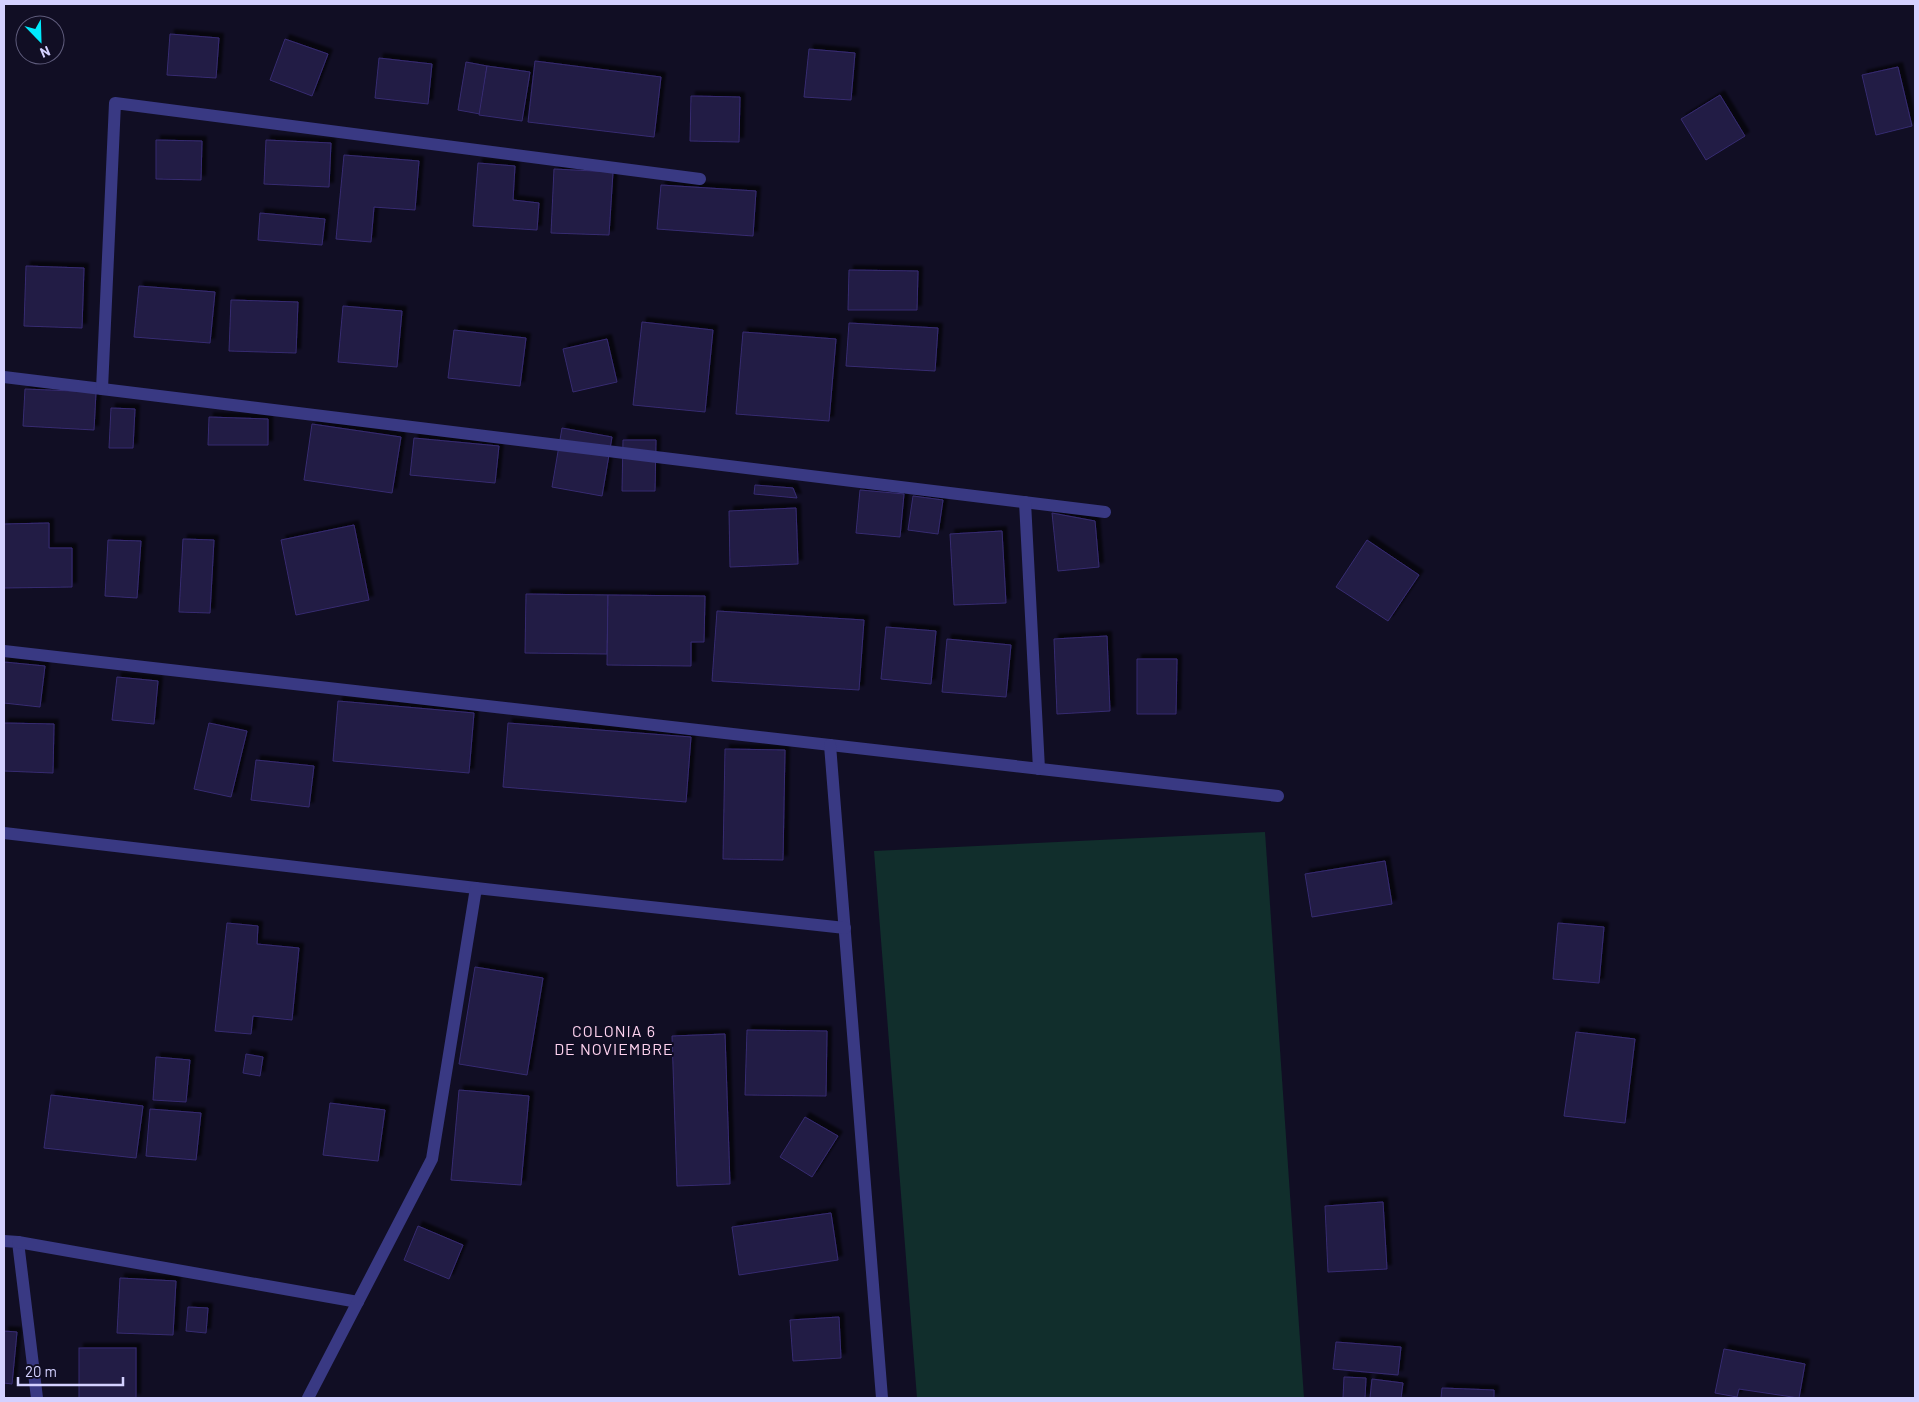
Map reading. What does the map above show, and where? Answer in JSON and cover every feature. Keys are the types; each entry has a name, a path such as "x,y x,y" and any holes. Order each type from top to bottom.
{"street":[{"path":"102,389 115,103 700,179"},
{"path":"4,377 1105,512"},
{"path":"1025,502 1039,769"},
{"path":"4,651 1278,796"},
{"path":"830,745 882,1398"},
{"path":"4,833 476,888 845,928"},
{"path":"308,1398 432,1159 476,888"},
{"path":"4,1241 358,1302"},
{"path":"18,1242 37,1398"}],"green space":[{"path":"1265,832 1304,1398 917,1398 874,851"}],"building":[{"path":"170,34 219,38 216,78 167,75"},
{"path":"285,39 328,54 312,96 270,80"},
{"path":"809,49 855,53 851,100 804,97"},
{"path":"379,58 432,64 428,104 375,98"},
{"path":"535,61 661,77 654,137 528,122"},
{"path":"466,62 487,66 480,114 458,110"},
{"path":"487,66 530,72 522,121 479,115"},
{"path":"1898,67 1912,126 1876,135 1862,75"},
{"path":"1720,95 1745,136 1706,160 1681,119"},
{"path":"691,96 740,97 739,142 690,141"},
{"path":"156,140 202,141 201,180 156,179"},
{"path":"266,140 331,143 329,187 264,184"},
{"path":"344,155 419,161 415,210 374,207 371,242 336,239"},
{"path":"478,163 515,166 513,200 539,203 537,230 473,226"},
{"path":"554,169 613,172 609,235 551,233"},
{"path":"661,185 756,191 753,236 657,229"},
{"path":"260,213 325,219 322,245 258,240"},
{"path":"26,266 84,268 82,328 24,326"},
{"path":"849,270 918,271 917,310 848,310"},
{"path":"139,286 215,292 210,343 134,337"},
{"path":"231,300 298,302 296,353 229,351"},
{"path":"343,306 402,311 397,367 338,362"},
{"path":"642,322 713,330 705,412 633,405"},
{"path":"849,323 938,328 935,371 846,366"},
{"path":"454,330 526,338 520,386 448,378"},
{"path":"743,332 836,339 829,421 736,414"},
{"path":"607,339 617,382 573,392 563,349"},
{"path":"25,389 96,392 94,430 23,426"},
{"path":"111,408 135,409 133,448 109,448"},
{"path":"209,417 268,419 268,445 208,445"},
{"path":"312,424 401,437 392,493 304,480"},
{"path":"562,428 612,437 602,496 552,487"},
{"path":"414,438 499,446 495,483 410,475"},
{"path":"623,440 656,440 655,491 622,491"},
{"path":"755,485 793,488 797,498 754,494"},
{"path":"860,490 904,494 900,537 856,533"},
{"path":"913,496 943,500 938,534 908,530"},
{"path":"796,508 798,564 730,567 729,511"},
{"path":"1052,513 1095,521 1099,567 1058,571"},
{"path":"49,523 49,548 72,548 72,587 4,588 4,524"},
{"path":"354,525 369,600 296,615 281,540"},
{"path":"1002,531 1006,603 954,605 950,534"},
{"path":"183,539 214,540 210,613 179,612"},
{"path":"108,540 141,541 137,598 105,596"},
{"path":"1367,540 1419,575 1388,621 1336,587"},
{"path":"526,594 608,595 607,654 525,653"},
{"path":"608,595 705,596 704,642 691,642 691,666 607,665"},
{"path":"717,611 864,620 859,690 712,681"},
{"path":"886,627 936,631 931,684 881,679"},
{"path":"1107,636 1110,711 1057,714 1054,639"},
{"path":"947,639 1011,645 1006,697 942,692"},
{"path":"1137,659 1177,659 1176,714 1137,714"},
{"path":"4,662 45,666 40,707 4,703"},
{"path":"117,677 158,681 154,724 112,720"},
{"path":"338,701 474,713 469,773 333,761"},
{"path":"4,723 54,724 53,773 4,771"},
{"path":"209,723 247,731 231,797 194,789"},
{"path":"508,723 691,737 686,802 503,787"},
{"path":"725,749 785,750 783,860 723,859"},
{"path":"256,760 314,766 309,807 251,800"},
{"path":"1385,861 1392,904 1312,917 1305,874"},
{"path":"227,923 258,926 257,944 299,948 292,1020 253,1016 251,1034 215,1031"},
{"path":"1558,923 1604,927 1599,983 1553,979"},
{"path":"475,967 543,978 527,1075 459,1064"},
{"path":"747,1030 827,1031 826,1096 745,1095"},
{"path":"1576,1032 1635,1039 1625,1123 1564,1116"},
{"path":"725,1034 730,1184 677,1186 672,1036"},
{"path":"246,1054 263,1057 260,1076 243,1073"},
{"path":"156,1057 190,1060 186,1102 153,1100"},
{"path":"459,1090 529,1096 521,1185 451,1180"},
{"path":"51,1095 143,1106 136,1158 44,1148"},
{"path":"330,1103 385,1110 378,1161 323,1155"},
{"path":"150,1109 201,1113 196,1160 146,1156"},
{"path":"805,1117 838,1136 812,1177 780,1157"},
{"path":"1383,1202 1387,1269 1328,1272 1325,1206"},
{"path":"831,1213 838,1260 739,1275 732,1227"},
{"path":"418,1226 463,1245 449,1279 404,1260"},
{"path":"120,1278 176,1281 173,1335 117,1333"},
{"path":"188,1307 208,1308 206,1333 186,1331"},
{"path":"839,1317 841,1358 793,1361 790,1320"},
{"path":"4,1331 17,1332 12,1384 4,1383"},
{"path":"1336,1342 1401,1347 1398,1375 1333,1369"},
{"path":"79,1348 136,1348 136,1398 79,1398"},
{"path":"1724,1349 1805,1364 1799,1398 1739,1389 1737,1397 1715,1393"},
{"path":"1344,1377 1366,1378 1365,1398 1343,1398"},
{"path":"1372,1379 1403,1383 1401,1398 1370,1398"},
{"path":"1442,1388 1494,1390 1494,1398 1441,1398"}],"district":[{"name":"COLONIA 6 DE NOVIEMBRE","path":"614,1039"}]}
